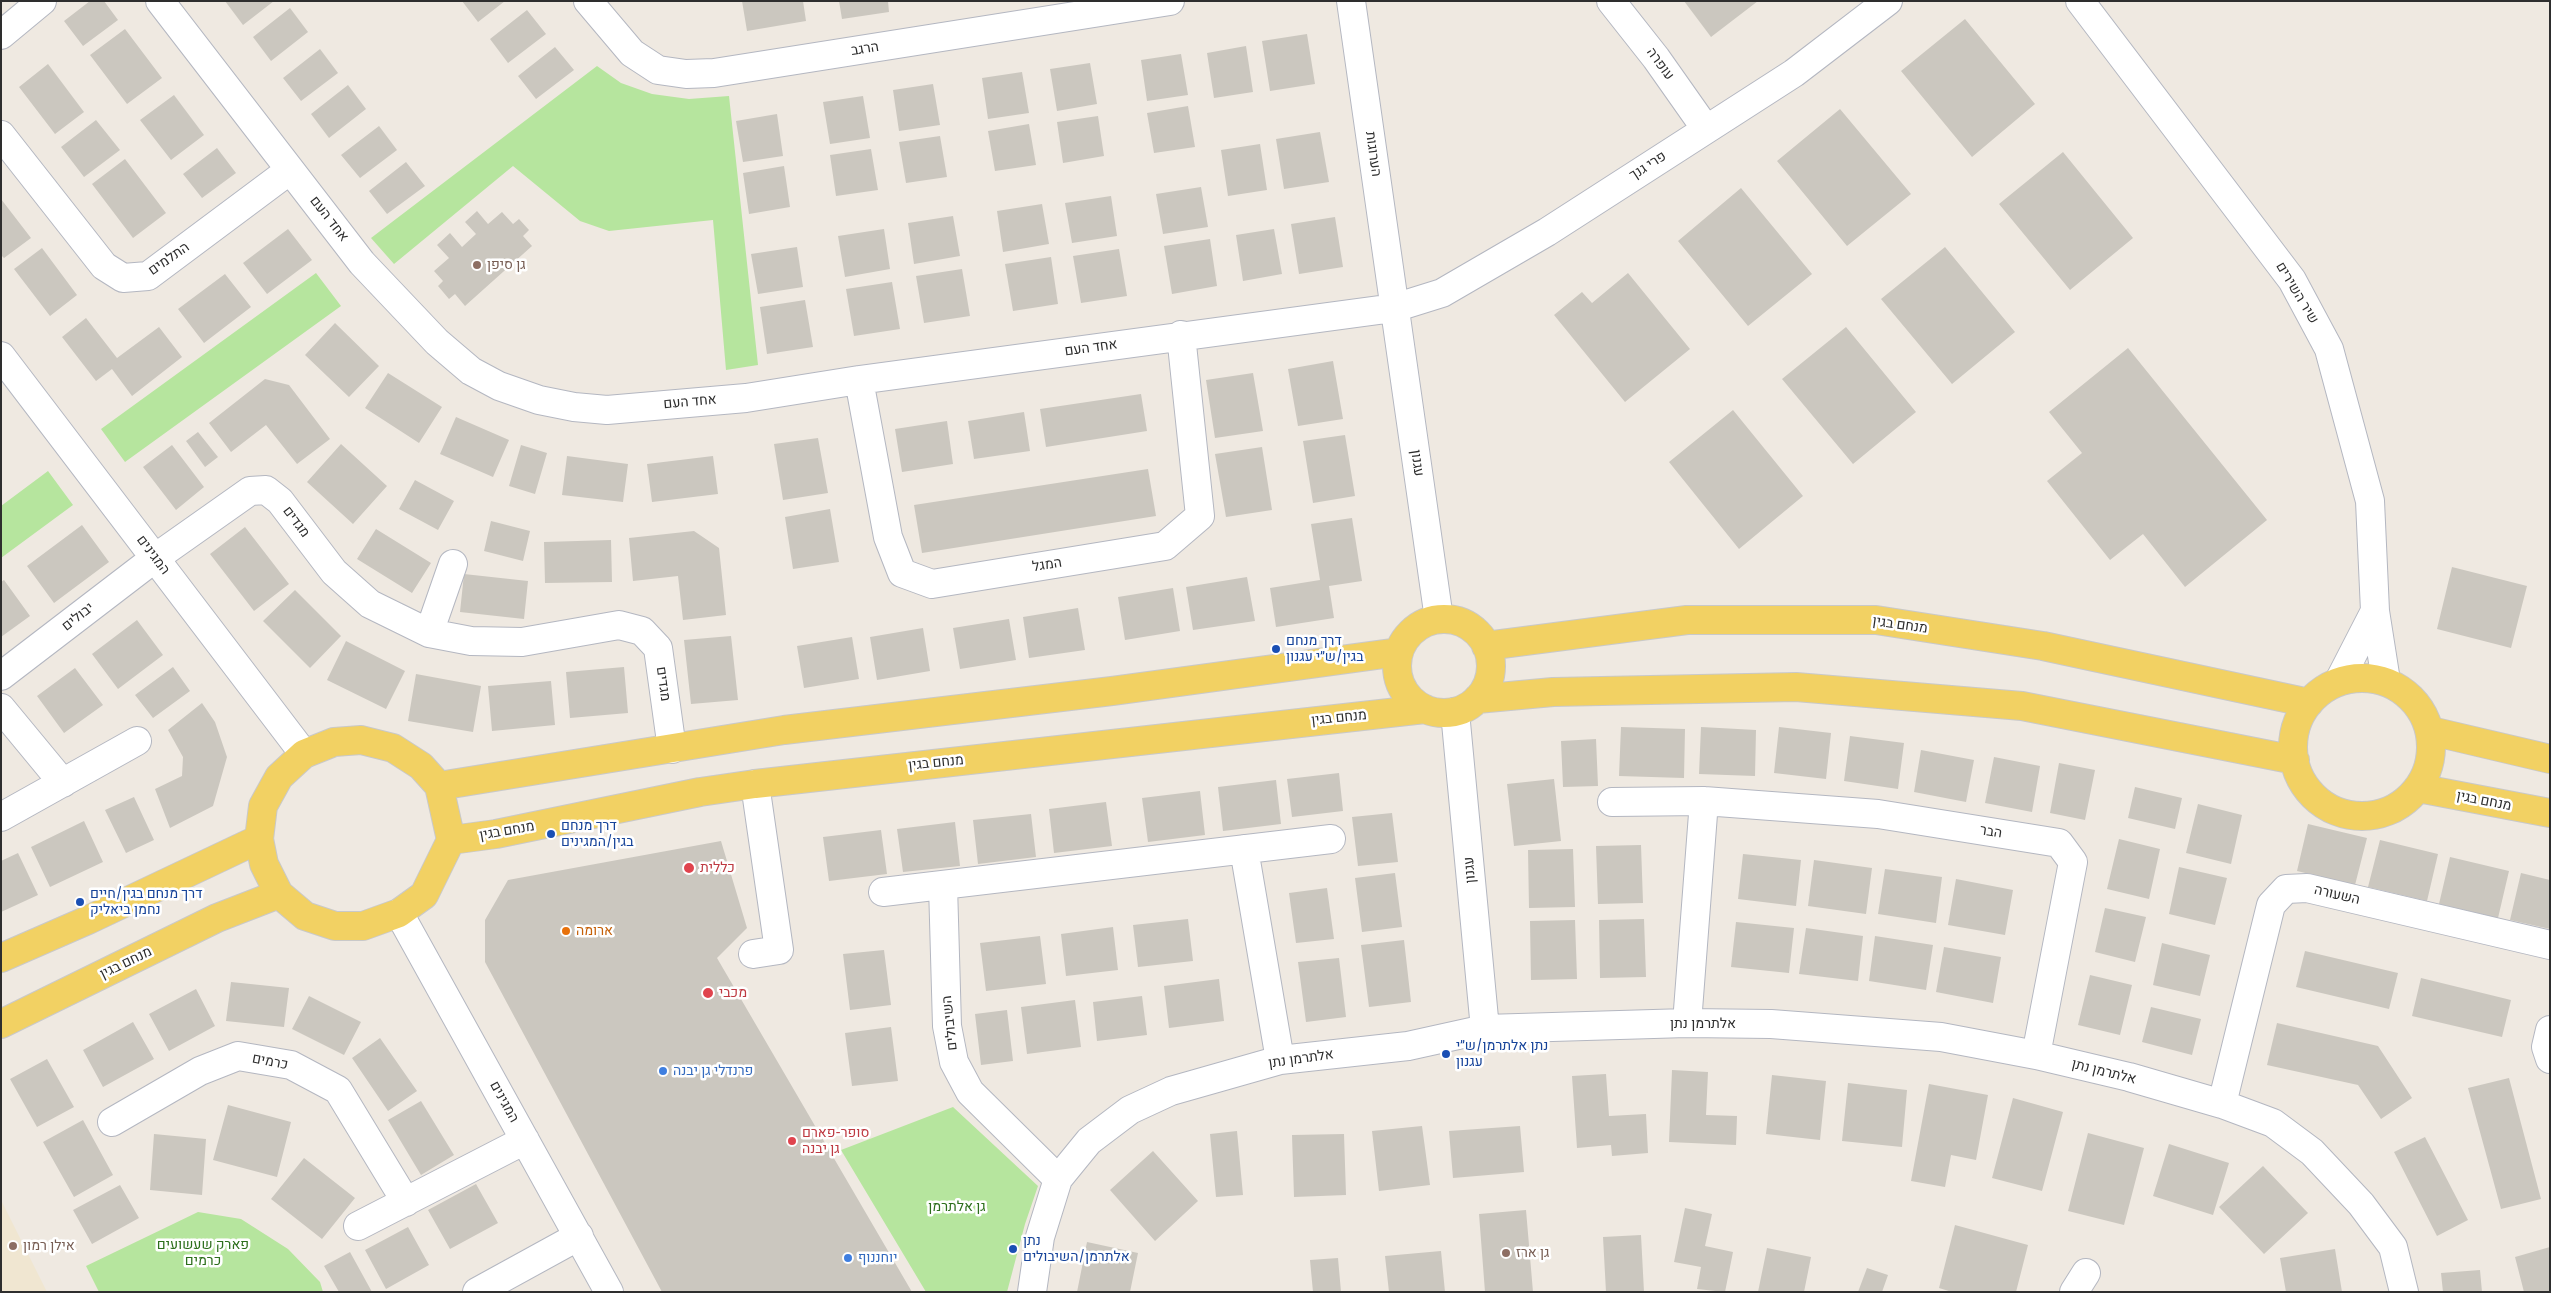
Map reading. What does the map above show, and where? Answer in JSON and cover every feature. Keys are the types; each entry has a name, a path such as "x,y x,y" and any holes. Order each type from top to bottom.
{"main road":[{"path":"1466,705 1488,682 1491,666 1486,646 1481,637 1469,626 1454,620 1439,619 1423,623 1411,632 1402,644 1399,652 1398,674 1402,688 1412,700 1425,709 1440,713 1466,705 1553,692 1796,687 2022,706 2295,760"},
{"name":"מנחם בגין","path":"1486,646 1688,620 1876,620 2043,646 2309,702"},
{"path":"439,786 784,730 1112,690 1399,652"},
{"path":"2363,677 2386,681 2406,692 2422,710 2431,732 2432,755 2425,777 2412,796 2392,810 2371,816 2348,815 2327,807 2310,792 2298,773 2293,751 2295,728 2309,702 2320,691 2339,681 2363,677"},
{"name":"מנחם בגין","path":"451,840 496,834 700,792 755,784 1425,709"},
{"path":"2431,732 2550,759"},
{"path":"361,740 393,748 421,766 439,786 451,840 424,895 399,913 363,926 335,926 305,916 279,894 264,864 259,839 264,806 279,777 304,754 334,742 361,740"},
{"name":"מנחם בגין","path":"2418,788 2550,813"},
{"path":"1,958 88,920 259,839"},
{"name":"מנחם בגין","path":"1,1024 218,918 279,894"}],"street":[{"path":"1,35 42,1"},
{"name":"אחד העם","path":"160,1 362,263 437,342 471,370 499,386 539,400 574,407 607,410 746,398 859,380 1181,335 1394,308"},
{"name":"הרגב","path":"588,1 632,53 658,70 686,74 714,73 1170,1"},
{"name":"הערוגות","path":"1351,1 1394,308"},
{"name":"עופרה","path":"1611,1 1656,58 1706,129"},
{"name":"פרי גנך","path":"1394,308 1442,293 1547,232 1794,73 1888,1"},
{"name":"שיר השירים","path":"2080,1 2292,280 2330,349 2370,501 2375,611 2386,681"},
{"name":"התלמים","path":"1,135 104,266 123,278 148,276 290,170"},
{"name":"עגנון","path":"1394,308 1439,619"},
{"name":"המגל","path":"859,380 888,537 902,573 932,584 1165,546 1200,516 1181,335"},
{"name":"המגינים","path":"1,356 304,754"},
{"name":"מגדים","path":"154,558 250,491 266,490 280,501 334,572 370,604 429,633 471,641 522,642 619,624 642,631 658,648 672,749"},
{"name":"יבולים","path":"1,676 154,558"},
{"path":"429,633 453,564"},
{"name":"שיר השירים","path":"2339,681 2375,611"},
{"name":"עגנון","path":"1466,705 1485,1029"},
{"path":"1,708 63,783"},
{"path":"1,817 137,741"},
{"path":"753,954 780,950 755,784"},
{"path":"1687,1023 1704,801"},
{"name":"הבר","path":"1612,802 1704,801 1878,814 2059,843 2073,862 2036,1056"},
{"path":"883,892 1331,839"},
{"path":"1244,849 1280,1060"},
{"name":"השיבולים","path":"943,885 947,1026 954,1062 970,1092 1058,1179"},
{"name":"השעורה","path":"2222,1104 2271,905 2286,890 2307,888 2550,945"},
{"name":"המגינים","path":"399,913 609,1292"},
{"name":"אלתרמן נתן","path":"1032,1292 1040,1237 1058,1179 1089,1141 1130,1110 1171,1091 1280,1060 1408,1046 1485,1029 1687,1023 1771,1024 1931,1036 2036,1056 2129,1077 2222,1104 2273,1123 2312,1152 2361,1204 2393,1246 2404,1292"},
{"path":"2550,1030 2546,1047 2550,1059"},
{"name":"כרמים","path":"112,1122 200,1071 238,1056 291,1065 338,1090 406,1202"},
{"path":"358,1226 526,1140"},
{"path":"476,1292 579,1236"}],"shaded area":[{"name":"אילן רמון","path":"1,1200 47,1292 1,1292"}],"green space":[{"path":"597,66 621,83 652,94 689,99 729,96 758,365 726,370 713,220 609,231 580,221 513,166 394,264 371,238"},
{"path":"316,273 341,306 125,462 101,429"},
{"path":"48,471 73,505 1,558 1,506"},
{"name":"גן אלתרמן","path":"953,1107 1038,1186 1025,1224 1007,1292 926,1292 841,1150"},
{"name":"פארק שעשועים כרמים","path":"198,1212 241,1219 288,1249 320,1282 323,1292 99,1292 86,1266"}],"building":[{"path":"90,1 104,1 118,20 83,46 64,21"},
{"path":"225,1 274,1 243,25"},
{"path":"462,1 505,1 478,22"},
{"path":"742,1 803,1 806,21 747,31"},
{"path":"839,1 888,1 889,12 842,19"},
{"path":"1684,1 1758,1 1711,37"},
{"path":"290,8 308,32 271,61 253,37"},
{"path":"527,10 546,34 508,63 490,39"},
{"path":"1965,19 2035,104 1972,157 1901,71"},
{"path":"125,29 162,78 127,104 90,55"},
{"path":"1307,34 1315,84 1270,91 1262,41"},
{"path":"1246,46 1253,92 1214,98 1207,53"},
{"path":"555,47 574,70 536,99 518,76"},
{"path":"320,49 338,73 301,101 283,78"},
{"path":"1181,54 1188,95 1147,101 1141,60"},
{"path":"1090,63 1097,104 1057,111 1050,69"},
{"path":"48,64 84,112 55,134 19,87"},
{"path":"1022,72 1029,113 988,119 982,78"},
{"path":"933,84 940,125 899,131 893,90"},
{"path":"348,85 366,109 329,138 311,114"},
{"path":"174,95 204,135 171,160 140,120"},
{"path":"863,96 870,138 830,144 823,102"},
{"path":"1188,106 1195,147 1154,153 1147,113"},
{"path":"1840,109 1911,194 1847,246 1777,161"},
{"path":"777,114 783,156 743,162 736,121"},
{"path":"1098,116 1104,156 1063,163 1057,122"},
{"path":"96,120 120,150 84,177 61,147"},
{"path":"1029,124 1036,165 995,171 988,131"},
{"path":"379,126 397,150 360,178 341,155"},
{"path":"1320,132 1329,182 1284,189 1276,139"},
{"path":"940,136 947,177 906,183 899,142"},
{"path":"1260,144 1267,190 1228,196 1221,150"},
{"path":"217,148 236,173 202,198 183,174"},
{"path":"871,149 878,190 836,196 830,155"},
{"path":"2063,152 2133,238 2070,290 1999,204"},
{"path":"125,159 166,213 133,238 92,184"},
{"path":"406,162 425,186 387,214 369,191"},
{"path":"784,166 790,207 749,214 743,173"},
{"path":"1201,187 1208,227 1163,234 1156,194"},
{"path":"1741,188 1812,274 1748,326 1678,241"},
{"path":"1111,196 1117,236 1072,243 1065,203"},
{"path":"1,199 31,238 4,258 1,255"},
{"path":"1042,204 1049,244 1003,252 997,211"},
{"name":"גן סיפן","path":"477,211 488,224 502,212 513,224 519,219 529,230 523,236 532,246 465,306 455,294 449,299 438,286 443,281 434,271 449,258 437,245 450,233 462,247 476,234 465,222"},
{"path":"953,216 960,256 914,264 908,223"},
{"path":"1335,217 1343,267 1299,274 1291,224"},
{"path":"288,229 312,260 267,294 243,263"},
{"path":"884,229 890,269 845,277 838,236"},
{"path":"1274,229 1282,274 1243,281 1236,235"},
{"path":"1210,239 1217,286 1172,294 1164,246"},
{"path":"797,247 803,287 758,294 751,254"},
{"path":"1945,247 2015,332 1952,384 1881,299"},
{"path":"42,248 77,295 50,316 14,269"},
{"path":"1119,249 1127,296 1081,303 1073,256"},
{"path":"1051,257 1058,304 1013,311 1005,264"},
{"path":"962,269 970,316 924,323 916,276"},
{"path":"1628,273 1690,349 1625,402 1554,315 1582,292 1592,303"},
{"path":"225,274 251,307 204,343 178,309"},
{"path":"892,282 900,329 854,336 846,289"},
{"path":"805,300 813,347 767,354 760,307"},
{"path":"86,318 117,358 159,327 182,357 132,396 112,369 96,381 62,337"},
{"path":"335,323 379,366 349,397 305,355"},
{"path":"1846,327 1916,412 1853,464 1782,379"},
{"path":"2128,348 2267,520 2185,587 2143,534 2110,560 2047,481 2082,453 2049,412"},
{"path":"1333,361 1343,419 1298,426 1288,369"},
{"path":"388,373 442,407 419,443 365,408"},
{"path":"1253,373 1263,431 1215,438 1206,380"},
{"path":"265,379 289,385 330,439 297,464 266,425 231,452 209,423"},
{"path":"1141,394 1147,431 1046,447 1040,409"},
{"path":"1733,410 1803,496 1739,549 1669,462"},
{"path":"1024,412 1030,451 974,459 968,421"},
{"path":"456,417 509,440 493,477 440,454"},
{"path":"947,421 953,464 902,472 895,429"},
{"path":"198,432 218,457 205,467 186,441"},
{"path":"1345,435 1355,496 1313,503 1303,441"},
{"path":"818,438 828,493 783,500 774,444"},
{"path":"341,444 387,486 353,524 307,482"},
{"path":"172,445 204,487 176,510 143,467"},
{"path":"521,445 547,453 535,494 509,486"},
{"path":"1262,447 1272,510 1226,517 1215,454"},
{"path":"567,456 628,464 623,502 562,495"},
{"path":"713,456 718,494 652,502 647,464"},
{"path":"1148,469 1156,516 922,553 914,505"},
{"path":"415,480 454,501 438,530 399,509"},
{"path":"830,509 839,562 793,569 785,517"},
{"path":"1352,518 1362,581 1329,586 1334,618 1276,627 1270,588 1320,580 1311,524"},
{"path":"491,521 530,531 523,561 484,551"},
{"path":"82,525 109,562 54,603 27,566"},
{"path":"245,527 289,584 254,611 210,554"},
{"path":"376,529 431,563 412,593 357,559"},
{"path":"694,531 719,548 726,615 683,620 678,576 633,581 629,538"},
{"path":"611,540 612,582 545,583 544,542"},
{"path":"2452,567 2527,586 2511,648 2437,629"},
{"path":"464,574 528,581 524,619 460,612"},
{"path":"1247,577 1255,621 1193,630 1186,587"},
{"path":"4,580 30,616 1,637 1,582"},
{"path":"1173,588 1180,631 1125,640 1118,597"},
{"path":"295,590 341,636 310,668 263,621"},
{"path":"1078,608 1085,650 1029,658 1023,617"},
{"path":"1009,619 1016,660 960,669 953,628"},
{"path":"137,620 163,655 118,689 92,654"},
{"path":"923,628 930,671 877,680 870,637"},
{"path":"731,636 738,700 691,704 684,640"},
{"path":"852,637 859,679 804,688 797,646"},
{"path":"346,641 405,671 386,709 327,680"},
{"path":"173,667 190,691 153,718 135,695"},
{"path":"624,667 628,713 570,718 566,672"},
{"path":"75,668 103,705 64,733 37,696"},
{"path":"416,674 481,686 473,732 408,721"},
{"path":"551,681 555,725 492,731 488,686"},
{"path":"202,703 215,722 227,757 213,806 170,828 155,789 182,776 183,757 168,730"},
{"path":"1621,727 1685,729 1684,778 1619,776"},
{"path":"1701,727 1756,730 1755,776 1699,774"},
{"path":"1779,727 1831,733 1826,779 1774,773"},
{"path":"1850,736 1904,743 1898,789 1844,781"},
{"path":"1596,739 1598,786 1563,787 1561,741"},
{"path":"1921,750 1974,760 1966,802 1914,792"},
{"path":"1994,757 2040,766 2032,812 1985,803"},
{"path":"2059,763 2095,770 2085,820 2050,813"},
{"path":"1339,773 1343,811 1292,817 1287,779"},
{"path":"1554,779 1561,841 1514,846 1507,784"},
{"path":"1276,780 1281,824 1223,831 1218,787"},
{"path":"2135,787 2182,798 2175,829 2128,818"},
{"path":"1200,791 1205,835 1148,842 1142,798"},
{"path":"134,797 154,840 126,853 105,810"},
{"path":"1106,802 1112,846 1054,853 1049,809"},
{"path":"2198,804 2242,815 2231,864 2186,853"},
{"path":"1392,813 1398,862 1358,866 1352,817"},
{"path":"1031,814 1036,857 978,864 973,820"},
{"path":"84,821 103,862 50,887 31,847"},
{"path":"955,822 960,866 903,872 897,829"},
{"path":"2308,824 2367,838 2355,885 2297,871"},
{"path":"881,830 887,874 829,881 823,837"},
{"path":"2119,839 2160,849 2149,899 2107,889"},
{"path":"2380,840 2438,854 2427,901 2368,887"},
{"name":"פרנדלי גן יבנה","path":"721,841 747,928 717,958 912,1292 662,1292 485,962 485,920 508,880"},
{"path":"1641,845 1643,903 1598,904 1596,846"},
{"path":"1573,849 1575,907 1529,908 1528,850"},
{"path":"18,853 38,895 1,912 1,861"},
{"path":"1743,854 1801,860 1796,906 1738,899"},
{"path":"2450,857 2509,871 2498,918 2439,904"},
{"path":"1814,860 1872,868 1866,914 1808,906"},
{"path":"2179,867 2227,878 2215,925 2169,914"},
{"path":"1885,869 1942,877 1936,923 1878,914"},
{"path":"1395,873 1402,927 1362,932 1355,878"},
{"path":"2521,873 2550,880 2550,929 2510,920"},
{"path":"1956,879 2013,890 2005,935 1948,925"},
{"path":"1327,888 1334,939 1296,943 1289,893"},
{"path":"2105,908 2146,917 2135,962 2095,952"},
{"path":"1188,919 1193,961 1138,967 1133,925"},
{"path":"1644,919 1646,977 1600,978 1599,920"},
{"path":"1575,920 1577,979 1531,980 1530,921"},
{"path":"1736,922 1794,928 1789,973 1731,967"},
{"path":"1113,927 1118,970 1066,976 1061,934"},
{"path":"1806,928 1863,936 1858,981 1799,974"},
{"path":"1040,936 1046,984 986,991 980,943"},
{"path":"1875,936 1933,945 1926,990 1869,981"},
{"path":"1404,940 1411,1002 1369,1007 1361,945"},
{"path":"2162,943 2210,955 2200,996 2153,985"},
{"path":"1944,947 2001,957 1993,1003 1936,992"},
{"path":"884,950 891,1005 850,1010 843,954"},
{"path":"2305,951 2398,973 2389,1009 2296,987"},
{"path":"1339,958 1346,1017 1306,1022 1298,962"},
{"path":"2090,975 2132,985 2120,1035 2078,1025"},
{"path":"2421,978 2511,1000 2502,1037 2412,1016"},
{"path":"1219,979 1224,1021 1169,1028 1164,986"},
{"path":"231,982 289,988 284,1027 226,1021"},
{"path":"196,989 215,1026 169,1051 149,1014"},
{"path":"309,996 361,1022 344,1055 292,1029"},
{"path":"1142,996 1147,1035 1097,1041 1093,1002"},
{"path":"1075,1000 1081,1047 1027,1054 1021,1007"},
{"path":"2151,1007 2201,1019 2192,1055 2142,1042"},
{"path":"1007,1010 1013,1061 981,1065 975,1014"},
{"path":"133,1022 154,1059 103,1087 83,1050"},
{"path":"2277,1023 2378,1046 2412,1098 2381,1119 2358,1085 2267,1065"},
{"path":"891,1027 898,1081 852,1086 845,1033"},
{"path":"380,1038 417,1091 388,1111 352,1058"},
{"path":"47,1059 74,1107 37,1127 10,1079"},
{"path":"1672,1070 1708,1072 1706,1115 1737,1116 1736,1145 1669,1142"},
{"path":"1606,1074 1609,1116 1646,1114 1648,1153 1612,1156 1611,1145 1577,1148 1572,1076"},
{"path":"1772,1075 1826,1081 1820,1140 1766,1134"},
{"path":"2509,1078 2541,1199 2501,1209 2468,1088"},
{"path":"1848,1083 1907,1090 1902,1147 1842,1141"},
{"path":"1929,1084 1988,1095 1976,1160 1951,1155 1945,1187 1911,1181"},
{"path":"2013,1098 2063,1112 2042,1191 1992,1178"},
{"path":"421,1101 454,1155 421,1175 388,1120"},
{"path":"228,1105 291,1122 277,1177 213,1160"},
{"path":"83,1120 113,1175 74,1197 43,1142"},
{"path":"1422,1126 1430,1185 1379,1191 1372,1131"},
{"path":"1520,1126 1524,1172 1453,1178 1449,1131"},
{"path":"1237,1131 1243,1195 1216,1197 1210,1134"},
{"path":"2088,1133 2144,1148 2124,1225 2068,1211"},
{"path":"154,1134 206,1139 202,1195 150,1190"},
{"path":"1344,1134 1346,1195 1294,1197 1292,1135"},
{"path":"2425,1137 2468,1220 2437,1236 2394,1152"},
{"path":"2169,1144 2229,1163 2213,1215 2153,1196"},
{"path":"1153,1151 1198,1201 1155,1241 1110,1190"},
{"path":"304,1158 355,1198 322,1239 271,1199"},
{"path":"2263,1166 2308,1213 2264,1254 2219,1207"},
{"path":"476,1184 498,1223 450,1249 428,1210"},
{"path":"120,1185 139,1218 92,1244 73,1210"},
{"path":"1685,1208 1712,1214 1705,1246 1733,1252 1725,1292 1697,1289 1701,1267 1674,1262"},
{"name":"גן ארז","path":"1526,1210 1533,1292 1485,1292 1479,1214"},
{"path":"1955,1225 2028,1245 2016,1292 1952,1292 1939,1288"},
{"path":"408,1227 429,1265 386,1289 365,1250"},
{"path":"1641,1235 1644,1292 1606,1292 1603,1237"},
{"path":"1087,1242 1138,1253 1130,1292 1077,1292"},
{"path":"2550,1247 2550,1292 2524,1292 2515,1257"},
{"path":"1767,1248 1811,1257 1804,1292 1758,1292"},
{"path":"2335,1249 2342,1292 2286,1292 2280,1258"},
{"path":"1441,1251 1445,1292 1389,1292 1385,1256"},
{"path":"350,1252 372,1292 339,1292 324,1266"},
{"path":"1338,1258 1341,1292 1313,1292 1310,1260"},
{"path":"1867,1268 1888,1275 1882,1292 1858,1292"},
{"path":"2480,1270 2482,1292 2443,1292 2441,1273"}],"place":[{"name":"גן סיפן","path":"477,265"},
{"name":"דרך מנחם בגין/ש״י עגנון","path":"1276,649"},
{"name":"דרך מנחם בגין/המגינים","path":"551,834"},
{"name":"כללית","path":"689,868"},
{"name":"דרך מנחם בגין/חיים נחמן ביאליק","path":"80,902"},
{"name":"ארומה","path":"566,931"},
{"name":"מכבי","path":"708,993"},
{"name":"נתן אלתרמן/ש״י עגנון","path":"1446,1054"},
{"name":"פרנדלי גן יבנה","path":"663,1071"},
{"name":"סופר-פארם גן יבנה","path":"792,1141"},
{"name":"אילן רמון","path":"13,1246"},
{"name":"נתן אלתרמן/השיבולים","path":"1013,1249"},
{"name":"גן ארז","path":"1506,1253"},
{"name":"יוחננוף","path":"848,1258"}]}
